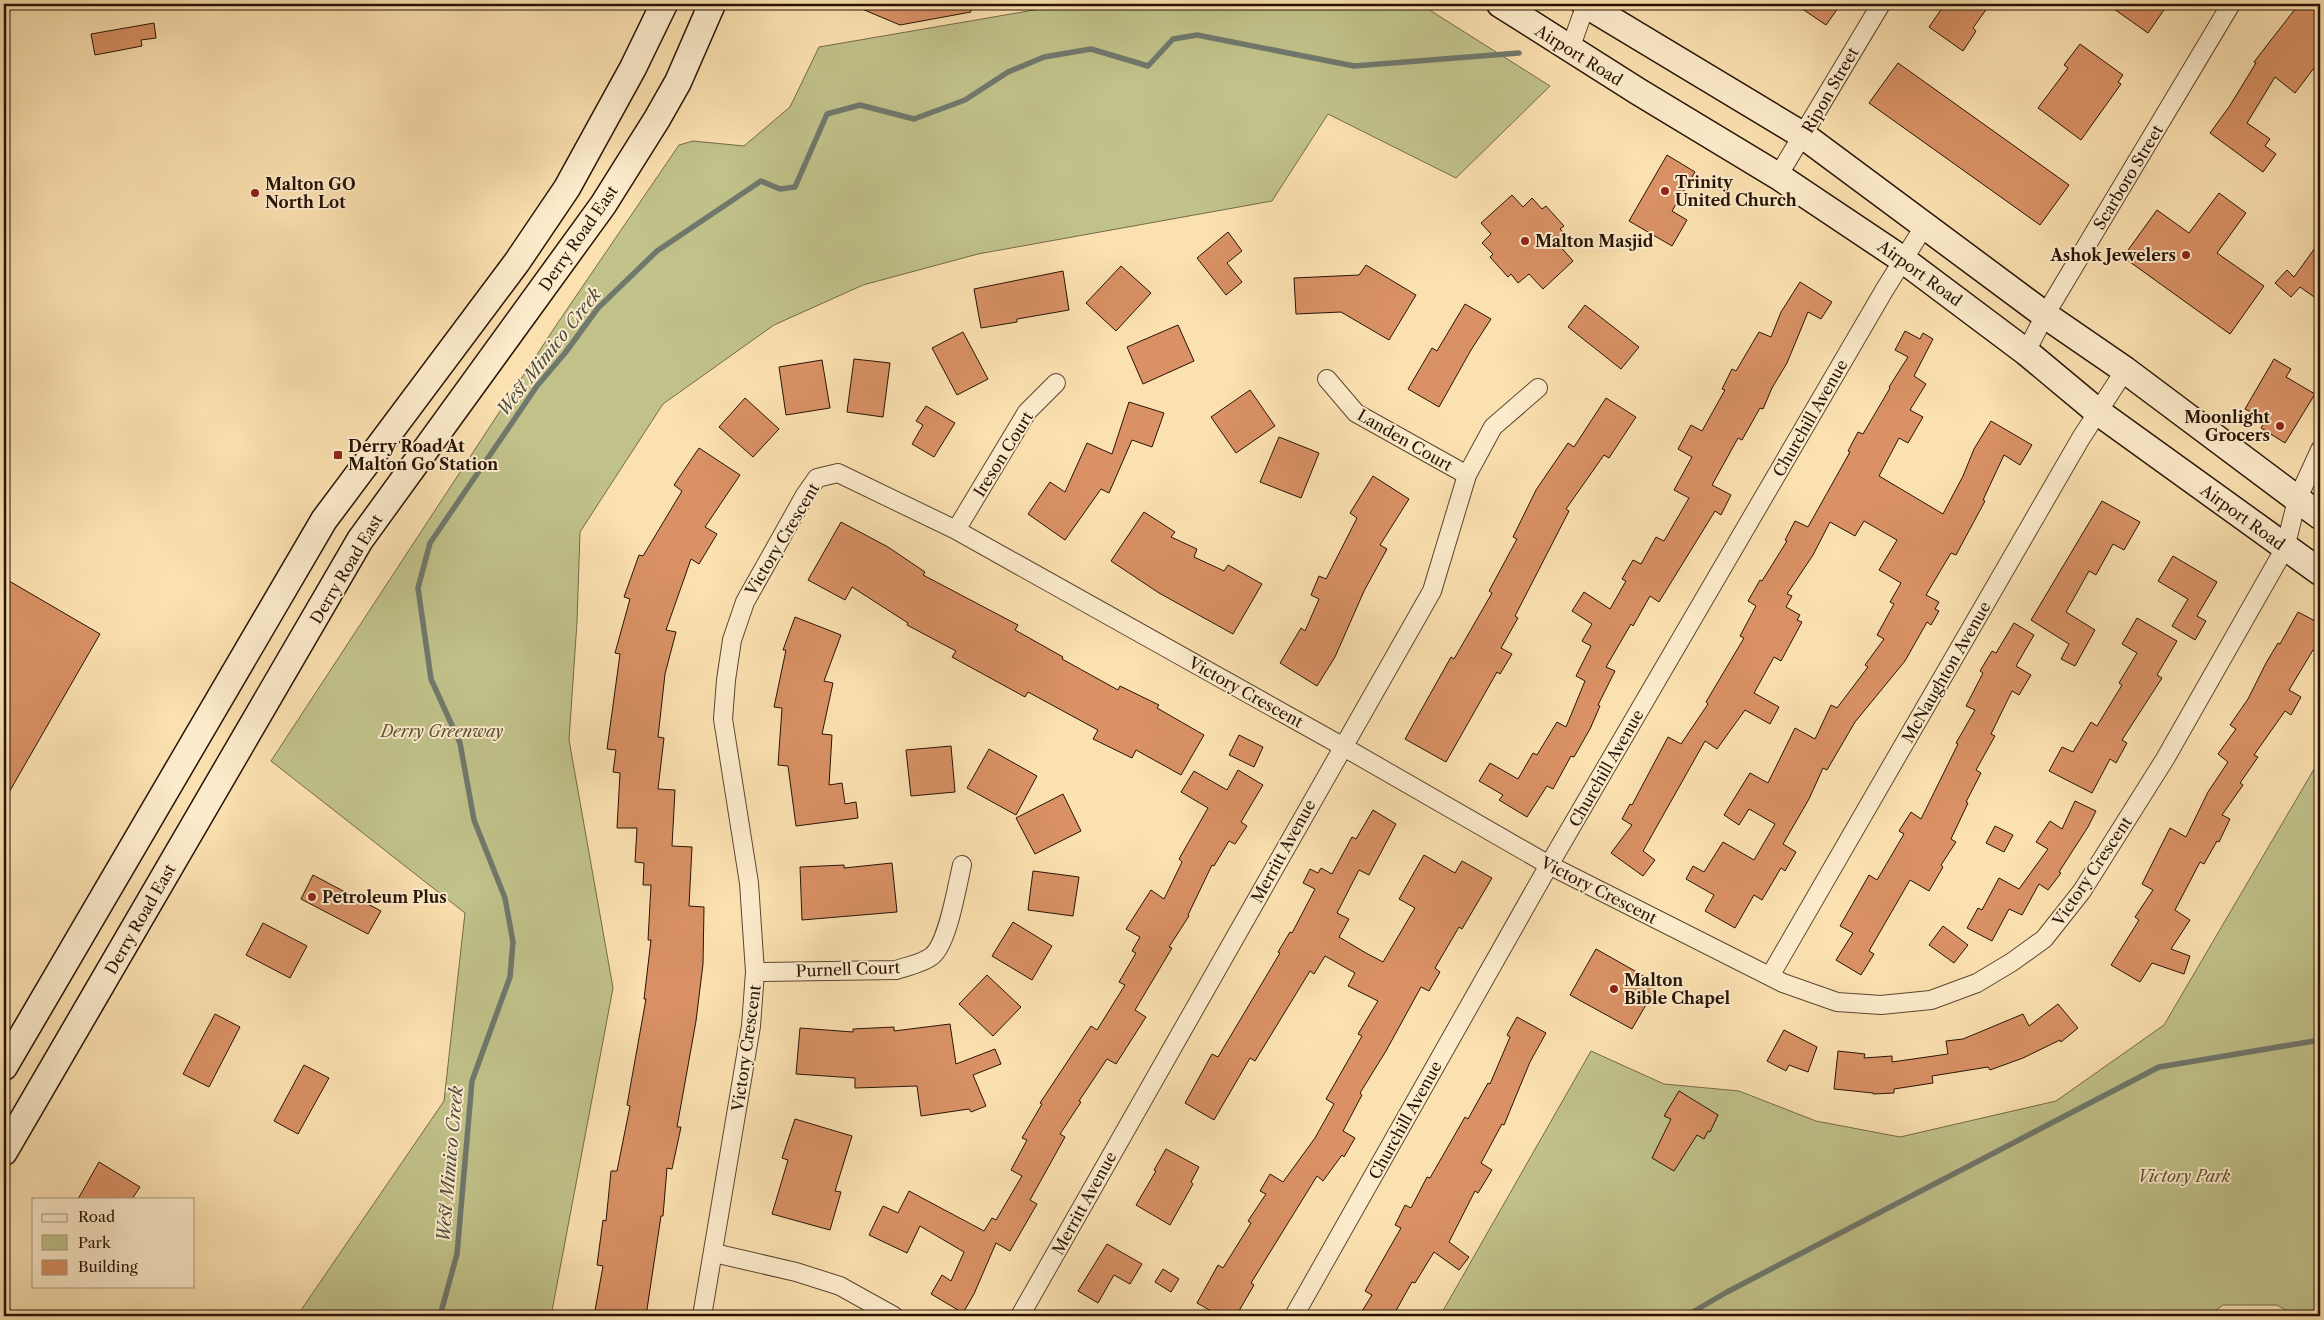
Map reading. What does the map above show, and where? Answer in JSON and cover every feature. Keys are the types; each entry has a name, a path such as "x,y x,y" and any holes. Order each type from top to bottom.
{"main road":[{"path":"4,1066 324,520 517,262 567,188 633,68 664,4"},
{"name":"Derry Road East","path":"4,1152 360,540 603,205 658,119 678,82 712,4"},
{"name":"Airport Road","path":"1500,4 1778,176 1902,259 2026,352 2098,412 2320,572"},
{"path":"1586,4 1804,136 1925,224 2045,315 2125,370 2320,516"}],"street":[{"path":"1570,49 1586,4"},
{"name":"Ripon Street","path":"1778,176 1804,136 1881,4"},
{"name":"Scarboro Street","path":"2026,352 2045,315 2231,4"},
{"name":"Churchill Avenue","path":"1294,1316 1549,865 1902,259 1925,224"},
{"name":"McNaughton Avenue","path":"1770,976 2081,438 2125,370"},
{"name":"Landen Court","path":"1327,378 1356,413 1467,476"},
{"name":"Ireson Court","path":"956,530 1027,412 1056,383"},
{"name":"Merritt Avenue","path":"1020,1316 1342,746 1432,591 1467,476 1493,427 1538,388"},
{"name":"Victory Crescent","path":"702,1316 751,1026 755,972 749,883 722,719 732,640 745,602 805,495 817,478 838,473 956,530 1342,746 1549,865 1770,976 1837,1002 1881,1005 1931,1000 1977,983 2012,962 2044,939 2082,891 2166,759 2286,548 2297,500 2320,450"},
{"name":"Purnell Court","path":"755,972 896,970 933,956 945,936 962,865"},
{"path":"714,1253 796,1272 840,1286 894,1316"}],"green space":[{"name":"Derry Greenway","path":"1069,4 1420,4 1550,86 1456,178 1328,114 1272,201 978,254 863,285 774,325 663,404 580,532 577,622 569,740 613,988 551,1316 297,1316 444,1101 465,913 271,761 557,324 679,145 693,141 744,146 790,107 819,47"},
{"name":"Victory Park","path":"2320,759 2320,1316 2296,1316 2277,1305 2223,1305 2208,1316 1440,1316 1591,1051 1664,1084 1739,1091 1816,1121 1900,1137 2056,1101 2164,1025"}],"building":[{"path":"850,4 970,4 971,12 900,25"},
{"path":"1795,4 1841,4 1826,25"},
{"path":"1945,4 1990,4 1973,28 1976,31 1963,51 1929,27"},
{"path":"2107,4 2168,4 2148,33"},
{"path":"2299,4 2320,4 2320,60 2295,93 2275,77 2247,123 2270,139 2265,146 2276,154 2263,172 2210,133 2229,107 2256,63 2254,62"},
{"path":"154,23 156,38 141,40 142,46 95,55 91,34"},
{"path":"2080,44 2123,75 2118,82 2121,84 2081,140 2038,108 2068,68 2064,65"},
{"path":"1898,63 2069,185 2040,225 1869,103"},
{"name":"Trinity United Church","path":"1667,155 1695,172 1672,211 1687,220 1672,246 1629,221"},
{"path":"2219,193 2246,213 2217,253 2264,286 2230,334 2123,257 2157,210 2189,233"},
{"name":"Malton Masjid","path":"1512,195 1523,207 1532,198 1542,209 1546,206 1564,226 1560,229 1569,238 1560,246 1573,261 1543,289 1529,274 1518,283 1511,274 1508,277 1490,257 1493,254 1482,243 1491,234 1481,223"},
{"path":"1228,232 1242,251 1227,263 1242,282 1226,295 1197,258"},
{"path":"2320,241 2320,301 2300,287 2291,297 2275,283 2287,270 2294,277"},
{"path":"1366,265 1416,295 1389,340 1341,312 1296,314 1294,278 1359,275"},
{"path":"1121,266 1151,293 1116,331 1086,303"},
{"path":"1063,271 1069,310 1017,319 1017,322 981,328 974,289"},
{"path":"1800,282 1832,302 1821,319 1808,312 1787,363 1772,388 1763,409 1760,408 1742,440 1738,438 1712,485 1731,495 1721,515 1715,511 1659,602 1650,596 1633,626 1631,624 1606,667 1615,671 1598,705 1600,706 1590,729 1574,757 1571,756 1553,789 1547,786 1527,817 1499,800 1503,795 1479,781 1490,763 1518,779 1533,753 1537,755 1557,722 1566,727 1585,681 1576,676 1591,646 1582,641 1592,624 1572,611 1584,592 1610,609 1626,581 1622,579 1633,560 1641,564 1656,537 1664,541 1689,498 1674,490 1692,457 1678,449 1691,425 1702,431 1725,390 1722,389 1732,369 1736,371 1759,332 1771,337 1781,312"},
{"path":"1465,304 1491,319 1439,407 1408,389 1432,348 1437,351"},
{"path":"1585,305 1639,347 1621,369 1568,327"},
{"path":"1178,325 1194,361 1143,384 1127,347"},
{"path":"1905,331 1920,339 1923,333 1933,339 1914,376 1926,384 1910,410 1923,417 1908,443 1899,438 1879,476 1943,514 1963,476 1974,449 1991,421 2032,445 2020,465 2004,455 1983,500 1985,501 1956,555 1951,553 1926,595 1939,602 1935,609 1939,611 1931,625 1927,622 1905,661 1855,722 1827,770 1823,768 1809,799 1783,844 1796,852 1785,871 1781,868 1762,900 1754,895 1735,928 1705,911 1714,895 1686,879 1693,866 1704,872 1723,842 1754,860 1775,824 1749,809 1739,825 1724,815 1750,773 1768,783 1795,728 1815,739 1831,705 1837,708 1868,667 1865,665 1884,639 1877,635 1894,604 1890,602 1901,583 1879,570 1897,540 1864,521 1855,536 1830,522 1813,555 1787,594 1792,596 1786,607 1800,615 1797,620 1802,622 1781,661 1774,657 1754,693 1779,707 1770,724 1745,710 1717,749 1705,741 1643,851 1655,860 1643,876 1611,853 1632,825 1622,819 1630,804 1632,805 1668,737 1681,744 1708,704 1706,702 1744,638 1740,636 1756,606 1748,601 1787,541 1785,540 1795,521 1808,527 1850,452 1848,451 1858,432 1863,434 1908,357 1895,350"},
{"path":"963,332 988,379 957,395 932,348"},
{"path":"854,359 890,363 883,417 847,412"},
{"path":"2274,359 2291,369 2286,377 2315,394 2285,443 2261,428 2266,420 2245,409"},
{"path":"822,360 830,408 786,415 779,367"},
{"path":"1250,390 1275,426 1236,453 1211,417"},
{"path":"745,398 779,429 753,457 719,427"},
{"path":"1606,398 1636,417 1609,458 1604,455 1566,509 1569,511 1515,616 1518,618 1501,648 1512,654 1500,674 1497,672 1446,762 1405,739 1451,657 1454,659 1492,593 1489,591 1517,539 1513,537 1536,490 1568,443 1574,447"},
{"path":"1129,402 1164,413 1152,447 1132,440 1109,493 1101,489 1065,540 1028,514 1050,482 1065,492 1087,443 1112,454"},
{"path":"926,406 955,423 934,457 912,444 923,425 916,421"},
{"path":"1279,437 1319,453 1301,498 1260,482"},
{"path":"699,448 740,475 705,527 717,534 699,564 691,559 666,630 676,632 665,674 658,737 664,738 658,789 675,790 672,846 692,847 689,906 704,907 703,964 696,1021 677,1127 681,1127 672,1169 667,1168 663,1216 661,1216 646,1316 594,1316 603,1266 597,1265 603,1220 606,1221 611,1171 617,1171 630,1106 627,1105 646,999 644,999 651,940 648,940 651,885 643,885 644,863 635,862 637,828 617,828 620,773 613,772 616,750 607,749 620,654 615,653 630,599 624,597 639,555 643,556 682,491 674,485"},
{"path":"1373,476 1409,499 1380,545 1387,549 1364,591 1335,657 1317,686 1280,663 1301,628 1305,631 1319,599 1311,595 1319,576 1326,579 1357,518 1350,513"},
{"path":"2102,501 2140,522 2124,550 2113,544 2096,575 2089,571 2066,612 2095,630 2075,666 2061,659 2069,644 2031,620"},
{"path":"1144,512 1175,532 1171,537 1197,549 1194,557 1224,571 1228,565 1262,584 1233,634 1159,593 1111,561"},
{"path":"841,522 888,547 925,572 923,575 1018,625 1015,630 1063,657 1062,659 1118,690 1120,686 1159,705 1157,708 1204,735 1181,775 1136,750 1132,758 1093,739 1098,730 1028,692 1025,697 952,657 956,651 907,625 908,623 852,587 845,600 808,580"},
{"path":"2173,556 2217,582 2197,616 2206,621 2195,640 2172,626 2188,599 2158,581"},
{"path":"4,578 100,634 4,801"},
{"path":"2298,612 2319,623 2315,631 2320,634 2320,654 2313,650 2289,690 2301,697 2291,715 2285,711 2254,755 2258,757 2240,783 2243,785 2222,815 2230,819 2219,842 2217,841 2204,864 2200,862 2175,910 2190,920 2171,949 2190,956 2184,974 2152,963 2140,982 2111,965 2139,920 2135,917 2153,890 2142,884 2170,828 2186,837 2208,792 2228,762 2218,754 2236,729 2230,725 2248,699 2266,663 2278,643 2280,644"},
{"path":"795,617 841,635 824,681 833,683 822,734 832,735 829,785 842,783 845,804 856,802 858,818 796,826 788,766 778,765 782,708 774,707 786,650 783,650"},
{"path":"2137,618 2177,641 2157,675 2162,678 2122,740 2127,743 2116,763 2110,759 2092,793 2049,771 2062,747 2073,752 2091,722 2097,726 2122,685 2119,683 2137,653 2122,644"},
{"path":"2014,623 2034,635 2016,666 2031,675 2019,695 2012,691 1991,734 1995,736 1976,770 1981,773 1966,802 1968,803 1951,839 1956,842 1941,865 1943,867 1929,891 1910,880 1869,951 1874,954 1861,975 1836,960 1853,933 1840,926 1869,875 1877,880 1904,834 1899,831 1911,812 1921,819 1958,744 1956,743 1975,710 1966,706 1983,673 1980,671 1992,651 1996,653"},
{"path":"1239,735 1263,747 1254,767 1229,755"},
{"path":"951,746 955,792 911,796 906,750"},
{"path":"989,749 1037,776 1016,815 967,788"},
{"path":"1238,770 1263,785 1241,822 1247,826 1235,844 1229,841 1214,866 1212,865 1189,916 1169,947 1172,948 1135,1010 1146,1017 1116,1064 1107,1059 1079,1101 1081,1102 1060,1134 1065,1137 1030,1200 1037,1204 1010,1251 996,1243 974,1294 963,1313 931,1294 942,1275 951,1281 964,1252 920,1226 907,1253 869,1235 883,1206 898,1213 909,1191 984,1231 992,1218 996,1220 1022,1176 1011,1170 1027,1140 1022,1138 1042,1104 1040,1103 1091,1026 1097,1030 1125,985 1119,982 1136,953 1132,951 1140,937 1126,929 1151,890 1164,899 1182,862 1179,859 1208,808 1181,792 1194,771 1227,790"},
{"path":"1063,794 1081,831 1035,854 1016,818"},
{"path":"2075,801 2096,811 2059,872 2061,873 2048,890 2039,884 2022,915 2009,909 1992,941 1967,928 1978,908 1982,910 1999,878 2019,889 2048,849 2036,842 2050,821 2062,829"},
{"path":"1373,810 1396,824 1369,875 1359,870 1337,913 1349,919 1339,937 1366,953 1383,962 1415,908 1399,899 1424,855 1455,873 1462,861 1492,878 1462,929 1459,927 1435,968 1440,972 1429,991 1421,987 1386,1051 1360,1093 1362,1095 1343,1131 1355,1138 1344,1157 1342,1155 1323,1181 1317,1176 1251,1283 1254,1285 1236,1316 1220,1316 1197,1303 1218,1265 1223,1268 1251,1223 1248,1221 1266,1194 1260,1191 1270,1174 1283,1182 1315,1138 1334,1104 1326,1099 1362,1036 1358,1034 1378,1001 1348,986 1355,973 1325,956 1314,974 1310,971 1255,1061 1250,1058 1214,1120 1185,1103 1212,1054 1218,1057 1280,953 1278,952 1290,932 1292,933 1315,889 1303,883 1310,869 1318,873 1321,868 1332,874 1352,837 1356,839"},
{"path":"1995,826 2013,835 2004,852 1986,843"},
{"path":"892,863 897,912 802,920 800,867 844,865 844,868"},
{"path":"1033,871 1079,877 1073,916 1028,910"},
{"path":"313,875 381,911 368,934 301,899"},
{"path":"1013,922 1052,946 1032,980 992,956"},
{"path":"263,923 307,946 290,978 246,955"},
{"path":"1943,926 1968,945 1954,963 1929,945"},
{"name":"Malton Bible Chapel","path":"1596,949 1658,984 1632,1029 1570,995"},
{"path":"987,975 1021,1007 993,1036 959,1004"},
{"path":"2058,1004 2078,1028 2061,1042 2060,1040 2023,1058 1990,1070 1988,1067 1932,1076 1933,1083 1894,1089 1894,1093 1873,1094 1834,1089 1838,1051 1865,1054 1864,1058 1892,1056 1892,1062 1948,1054 1946,1041 1963,1039 2023,1014 2029,1026"},
{"path":"215,1014 240,1027 209,1087 183,1074"},
{"path":"1517,1017 1546,1033 1530,1062 1504,1125 1502,1124 1481,1163 1492,1170 1478,1193 1475,1191 1449,1242 1469,1257 1459,1270 1434,1252 1415,1283 1412,1282 1393,1316 1359,1316 1372,1295 1365,1291 1401,1228 1395,1225 1405,1205 1411,1208 1427,1177 1430,1178 1465,1117 1468,1119 1488,1083 1490,1084 1510,1037 1507,1035"},
{"path":"950,1024 956,1064 995,1049 1001,1064 973,1075 986,1106 971,1112 969,1109 921,1116 917,1086 855,1088 855,1078 796,1074 800,1028 853,1032 853,1029 894,1027 894,1031"},
{"path":"1784,1030 1817,1047 1808,1072 1789,1065 1786,1071 1767,1061"},
{"path":"304,1065 329,1078 298,1134 274,1121"},
{"path":"1679,1091 1718,1115 1710,1132 1708,1131 1704,1139 1697,1135 1674,1171 1652,1158 1671,1119 1664,1116"},
{"path":"795,1119 852,1136 835,1191 841,1192 830,1230 772,1214 788,1160 782,1158"},
{"path":"1166,1149 1199,1167 1191,1182 1193,1184 1170,1225 1136,1205 1156,1171 1154,1170"},
{"path":"99,1162 140,1187 133,1198 79,1198"},
{"path":"1107,1244 1142,1264 1130,1284 1114,1275 1098,1303 1078,1291"},
{"path":"1163,1269 1179,1279 1171,1292 1155,1282"}],"waterway":[{"name":"West Mimico Creek","path":"440,1316 457,1254 472,1081 510,977 513,942 505,898 474,820 460,743 431,679 418,588 430,543 537,386 565,353 598,308 657,251 761,181 780,189 795,187 827,114 860,105 914,119 965,100 1008,72 1044,57 1091,49 1148,66 1173,39 1197,35 1354,66 1519,53"},
{"path":"1686,1316 1727,1292 2159,1067 2320,1040"}],"place":[{"name":"Trinity United Church","path":"1665,191"},
{"name":"Malton GO North Lot","path":"255,193"},
{"name":"Malton Masjid","path":"1525,241"},
{"name":"Ashok Jewelers","path":"2186,255"},
{"name":"Moonlight Grocers","path":"2280,426"},
{"name":"Derry Road At Malton Go Station","path":"338,455"},
{"name":"Petroleum Plus","path":"312,897"},
{"name":"Malton Bible Chapel","path":"1614,989"}]}
